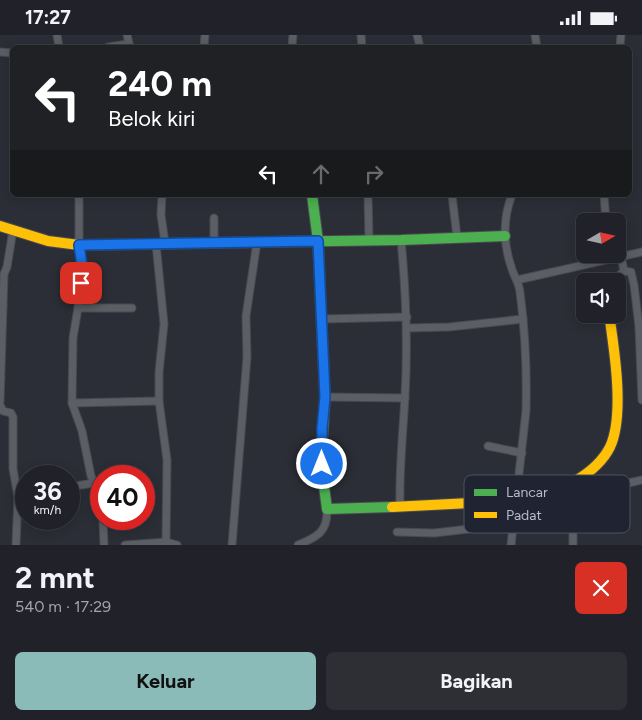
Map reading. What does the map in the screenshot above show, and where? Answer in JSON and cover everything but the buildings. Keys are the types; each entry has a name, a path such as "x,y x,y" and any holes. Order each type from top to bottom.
{"street":[{"path":"79,197 79,245 82,265 73,338 72,403 82,431 90,471"},
{"path":"162,197 160,243 164,323 159,372 159,401 168,460 166,542"},
{"path":"298,545 318,535 326,525 327,509 322,464 322,428 325,397 322,319 318,241 312,197"},
{"path":"368,197 369,239"},
{"path":"452,197 457,237"},
{"path":"511,197 505,219 505,236 508,257 520,289 526,392 519,475"},
{"path":"604,197 605,213"},
{"path":"214,218 214,241"},
{"path":"0,226 54,242 79,245 505,236"},
{"path":"0,401 1,305 4,274 7,267 13,231"},
{"path":"400,506 399,471 405,398 407,328 401,239"},
{"path":"232,545 247,357 246,316 257,241"},
{"path":"626,256 642,252"},
{"path":"517,280 584,263"},
{"path":"622,263 624,271 631,272 639,296 642,401"},
{"path":"78,308 132,308"},
{"path":"322,319 406,317"},
{"path":"407,328 449,327 523,319"},
{"path":"582,475 600,461 610,447 616,430 614,355 610,323"},
{"path":"325,397 405,398"},
{"path":"72,403 159,401"},
{"path":"0,405 3,411 10,413 13,417 13,469 15,479"},
{"path":"488,446 522,453"},
{"path":"327,509 464,504"},
{"path":"16,545 17,530"},
{"path":"103,530 104,545"},
{"path":"397,532 434,533 464,530"},
{"path":"125,545 166,542 177,545"}],"traffic: fast":[{"path":"312,197 318,241 325,397 321,464 327,509 392,507"},
{"path":"150,244 401,240 505,236"}],"traffic: slow":[{"path":"0,226 48,241 79,245 150,244"},
{"path":"584,475 604,457 610,447 617,417 617,381 610,323"},
{"path":"392,507 464,503"}],"route":[{"path":"81,283 82,265 79,245 214,241 318,241 325,397 322,428 322,464"}]}
